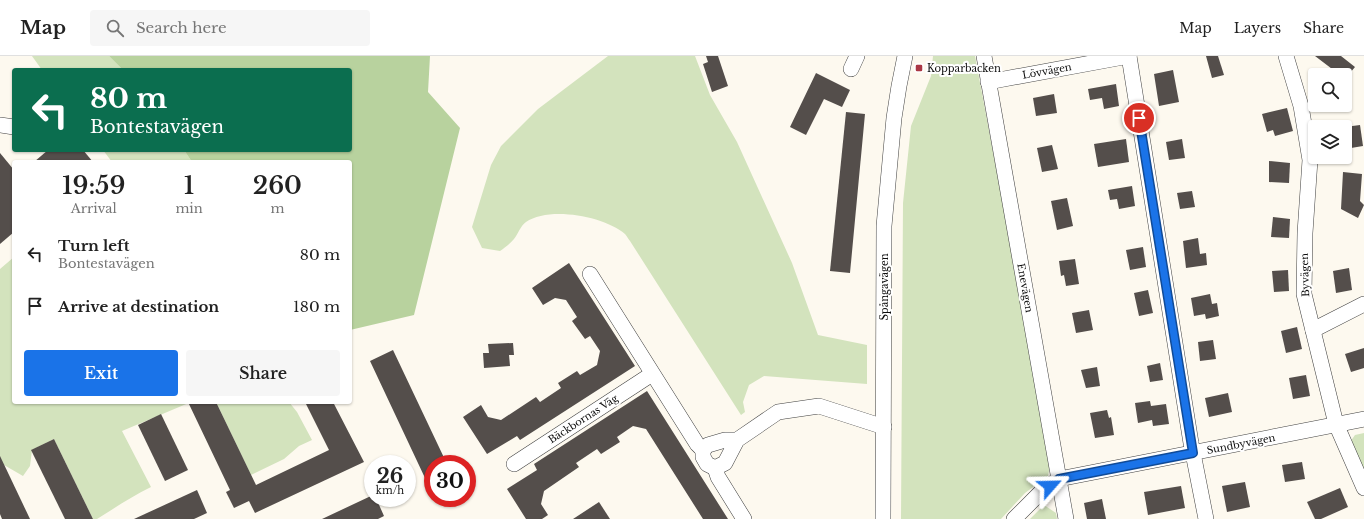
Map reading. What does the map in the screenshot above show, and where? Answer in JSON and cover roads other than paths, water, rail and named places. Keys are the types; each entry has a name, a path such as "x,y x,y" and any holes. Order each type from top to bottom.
{"street":[{"name":"Spångavägen","path":"883,519 884,226 894,118 898,86 905,56"},
{"name":"Enevägen","path":"984,56 1066,519"},
{"path":"1129,56 1193,453 1206,519"},
{"name":"Lövvägen","path":"988,82 1129,56"},
{"name":"Byvägen","path":"1286,56 1301,106 1310,160 1304,233 1304,294 1336,424 1364,488"},
{"path":"0,125 12,127"},
{"path":"590,274 652,374 697,444 703,450 703,457 707,464 715,468 718,477 744,519"},
{"path":"1313,330 1364,304"},
{"name":"Bäckbornas Väg","path":"514,464 652,374"},
{"path":"715,468 724,463 737,440 778,412 818,406 884,427"},
{"name":"Sundbyvägen","path":"1014,519 1041,492 1059,479 1364,419"},
{"path":"703,450 708,445 725,440 737,440"}],"place":[{"name":"Kopparbacken","path":"919,68"}]}
